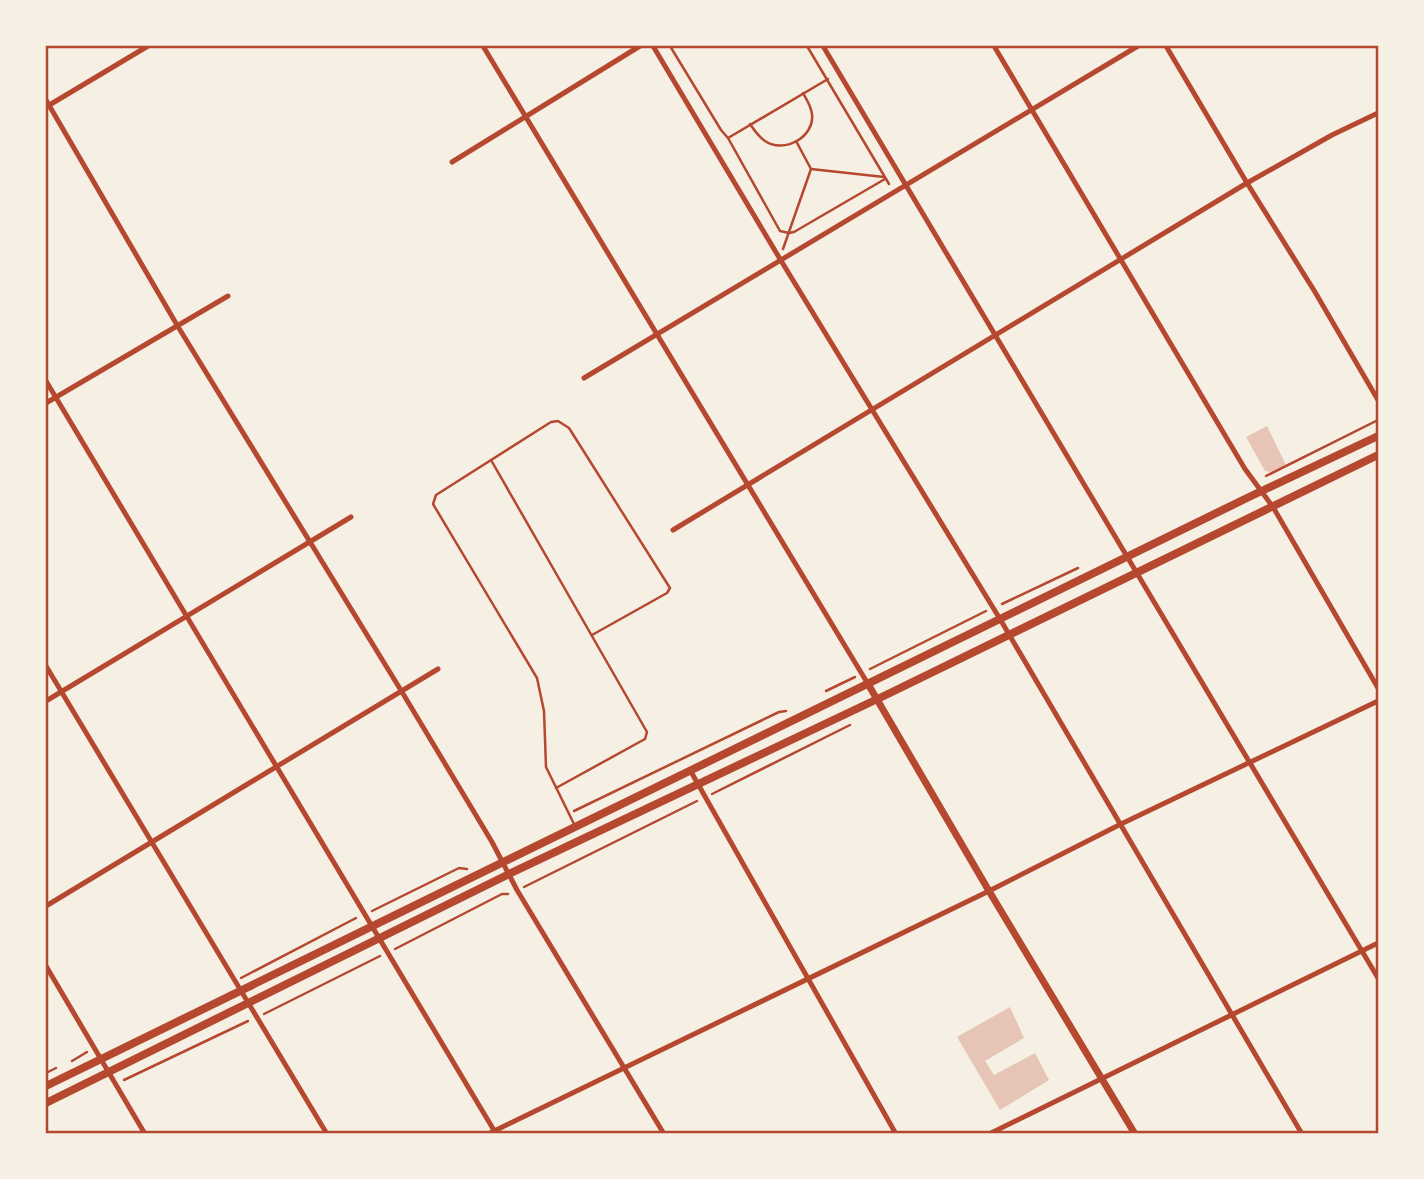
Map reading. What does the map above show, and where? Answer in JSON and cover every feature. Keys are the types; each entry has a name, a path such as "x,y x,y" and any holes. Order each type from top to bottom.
{"main road":[{"path":"46,1086 1378,436"},
{"path":"46,1103 509,874 1378,455"},
{"path":"576,827 582,839"}],"street":[{"path":"148,46 47,104 664,1133"},
{"path":"483,46 878,698 989,891 1135,1133"},
{"path":"452,162 640,46"},
{"path":"653,46 1000,619 1302,1133"},
{"path":"823,46 1378,978"},
{"path":"994,46 1254,482 1273,507 1378,688"},
{"path":"584,378 1138,46"},
{"path":"1166,46 1378,400"},
{"path":"673,530 1247,183 1332,135 1378,113"},
{"path":"46,403 228,296"},
{"path":"46,381 380,939 492,1133 1378,701"},
{"path":"46,701 351,517"},
{"path":"46,666 327,1133"},
{"path":"46,906 438,669"},
{"path":"690,770 896,1133"},
{"path":"989,1133 1378,943"},
{"path":"46,966 145,1133"}],"lane":[{"path":"576,827 546,766 544,711 537,678 432,504 436,495 551,422 565,424 670,588 667,593 592,635"},
{"path":"491,460 647,736 556,788"}],"path":[{"path":"670,46 728,138 780,231 789,233 885,178"},
{"path":"807,46 894,193"},
{"path":"728,138 840,72"},
{"path":"750,124 766,142 784,145 796,141 804,136 812,123 810,104 803,93"},
{"path":"780,259 811,169 796,141"},
{"path":"811,169 885,178"},
{"path":"1254,482 1378,420"},
{"path":"825,692 1085,565"},
{"path":"569,814 779,712 795,707"},
{"path":"235,981 459,868 466,869 475,865"},
{"path":"69,1062 94,1049"},
{"path":"46,1073 57,1068"}],"building":[{"path":"1267,426 1286,465 1270,472 1265,471 1246,437"},
{"path":"1010,1007 1024,1038 985,1061 994,1075 1035,1053 1049,1080 1000,1110 957,1037"}]}
